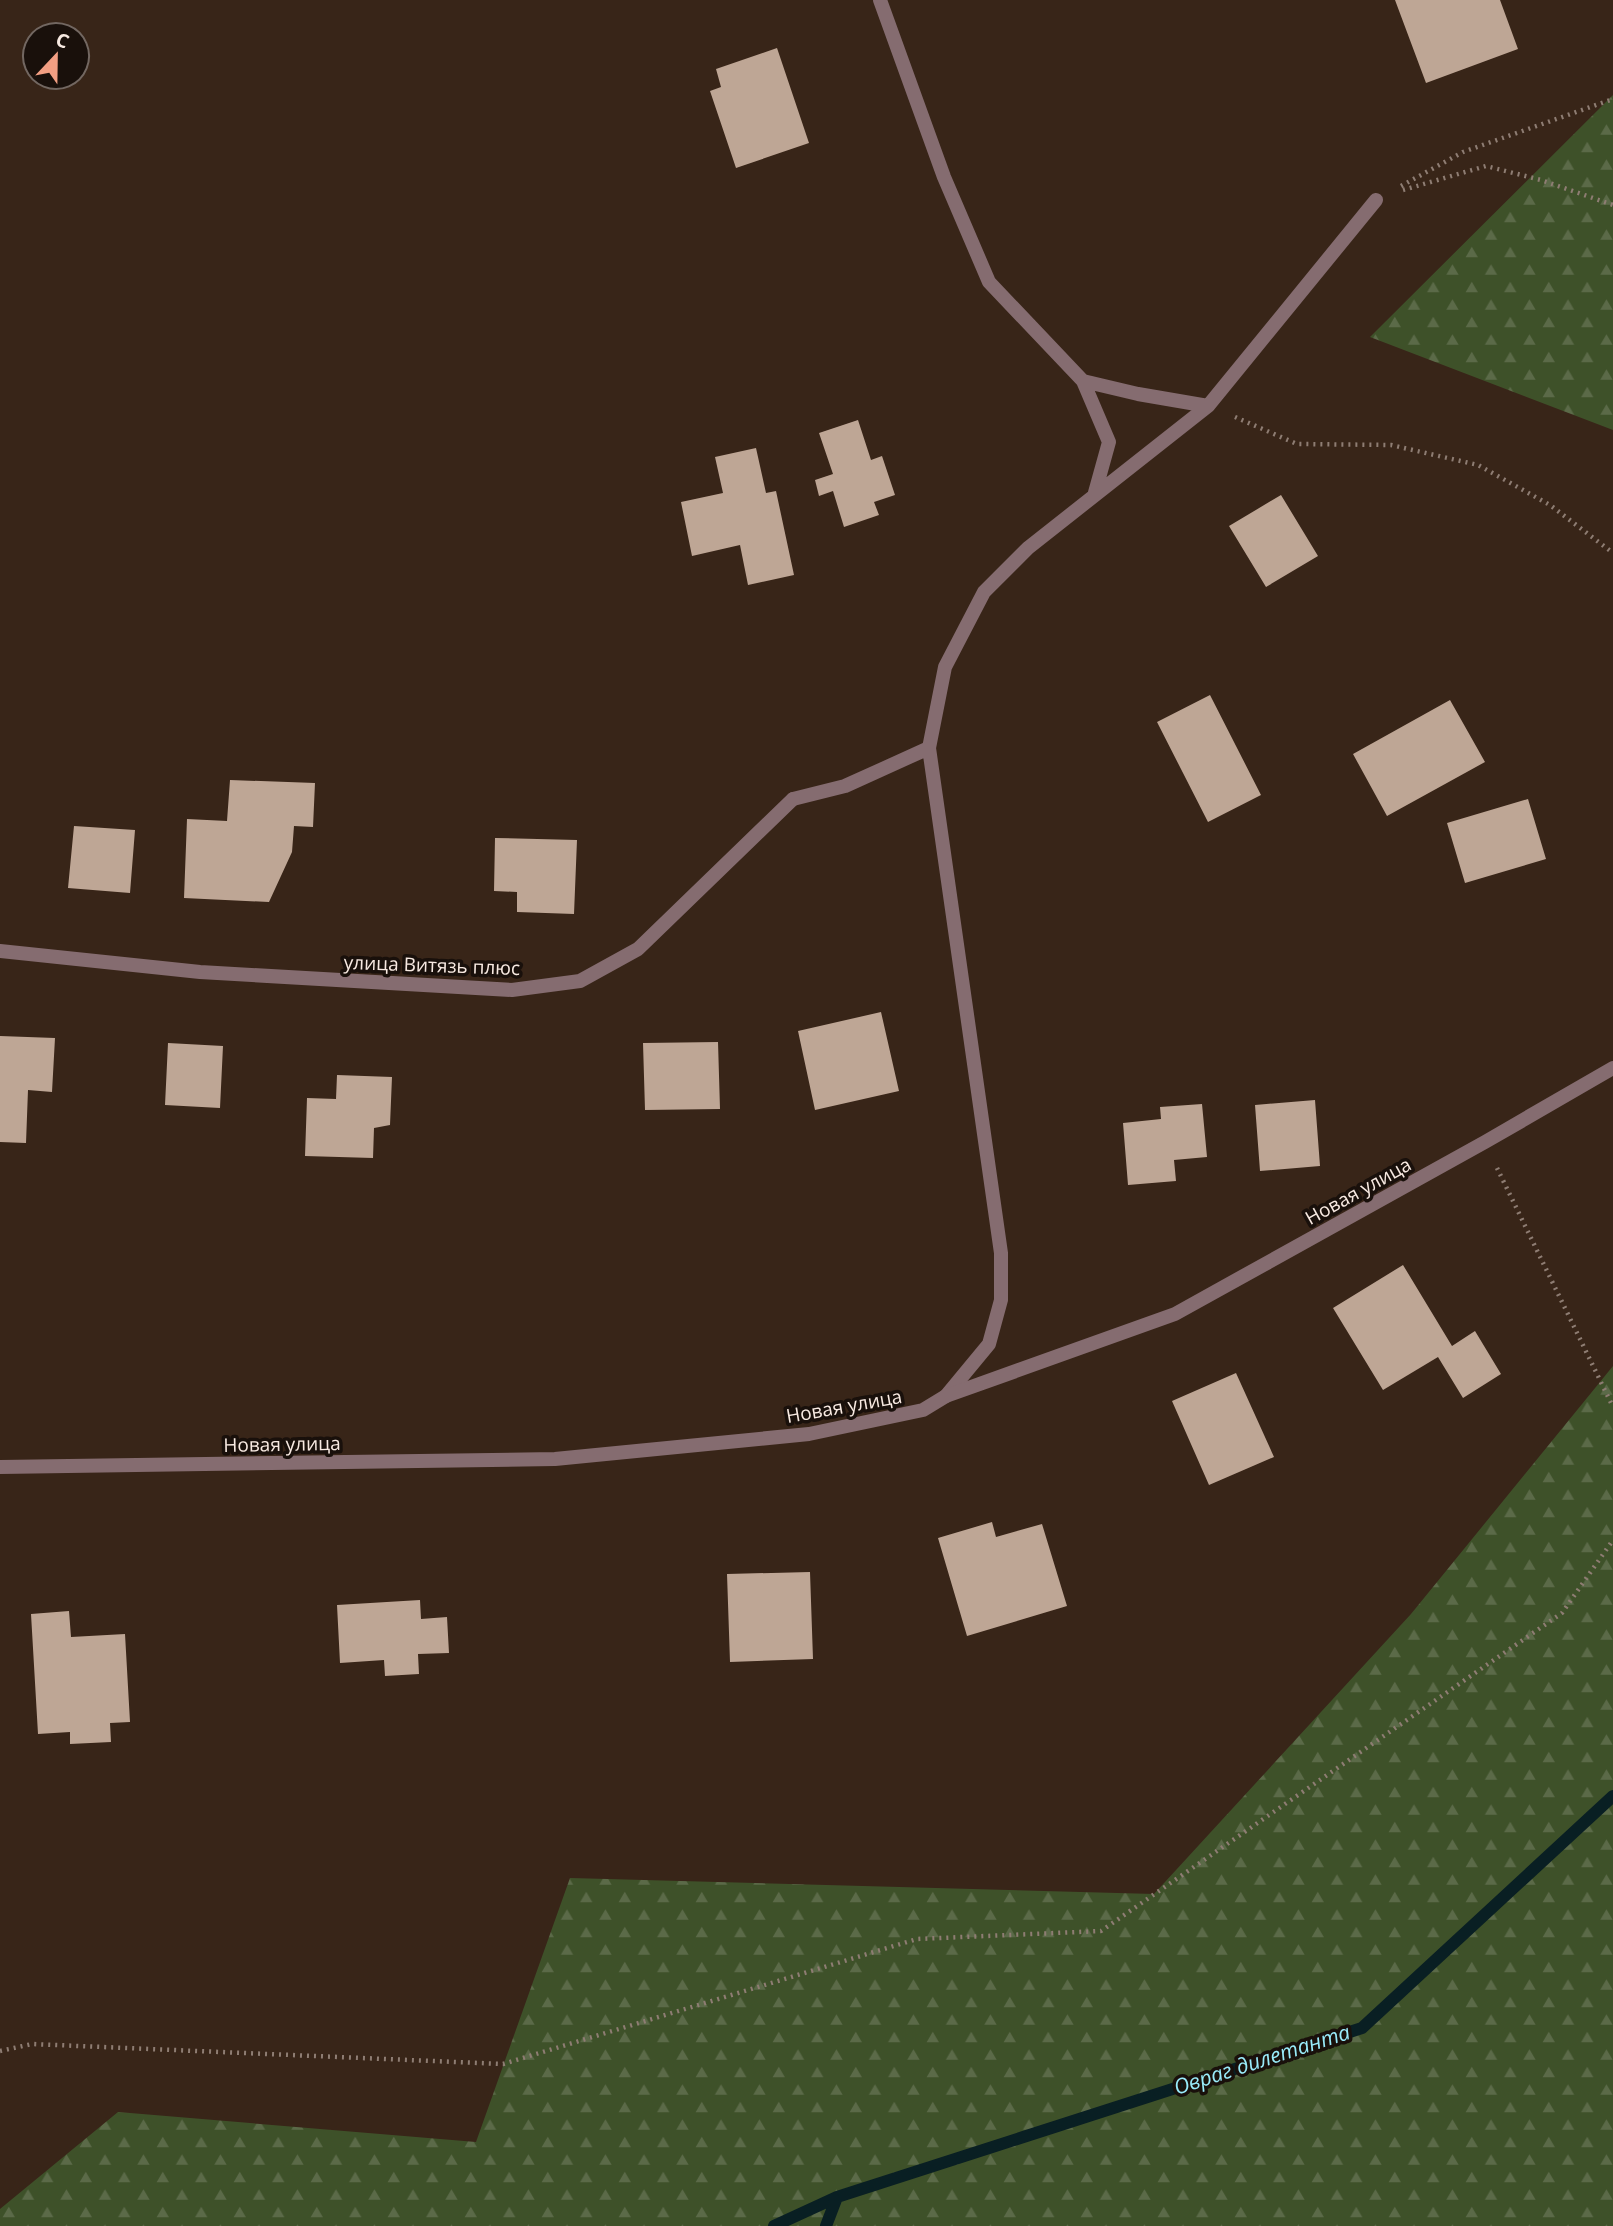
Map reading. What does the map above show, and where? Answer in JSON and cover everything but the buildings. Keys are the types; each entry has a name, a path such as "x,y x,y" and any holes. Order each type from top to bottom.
{"street":[{"path":"880,0 944,177 989,282 1083,381 1109,442 1094,496"},
{"path":"946,1396 989,1343 1001,1300 1001,1252 929,748 945,667 984,592 1028,548 1208,406 1376,200"},
{"path":"1083,381 1208,406"},
{"name":"улица Витязь плюс","path":"0,951 200,972 512,990 580,981 638,949 793,799 845,786 929,748"},
{"name":"Новая улица","path":"0,1468 555,1459 809,1434 923,1410 946,1396 1175,1314 1613,1068"}],"path":[{"path":"1376,200 1463,152 1613,99"},
{"path":"1376,200 1438,178 1486,166 1541,180 1613,205"},
{"path":"1208,406 1297,444 1391,445 1478,465 1550,505 1613,553"},
{"path":"1485,1142 1613,1407"},
{"path":"0,2051 32,2044 503,2064 917,1939 1101,1931 1562,1614 1613,1540"}],"green space":[{"path":"1613,95 1613,430 1370,337"},
{"path":"1613,1366 1613,2226 0,2226 0,2209 118,2112 476,2142 570,1878 1154,1894 1411,1614"}],"waterway":[{"name":"Овраг дилетанта","path":"774,2226 837,2197 1362,2028 1613,1796"},
{"path":"826,2226 837,2197"}]}
